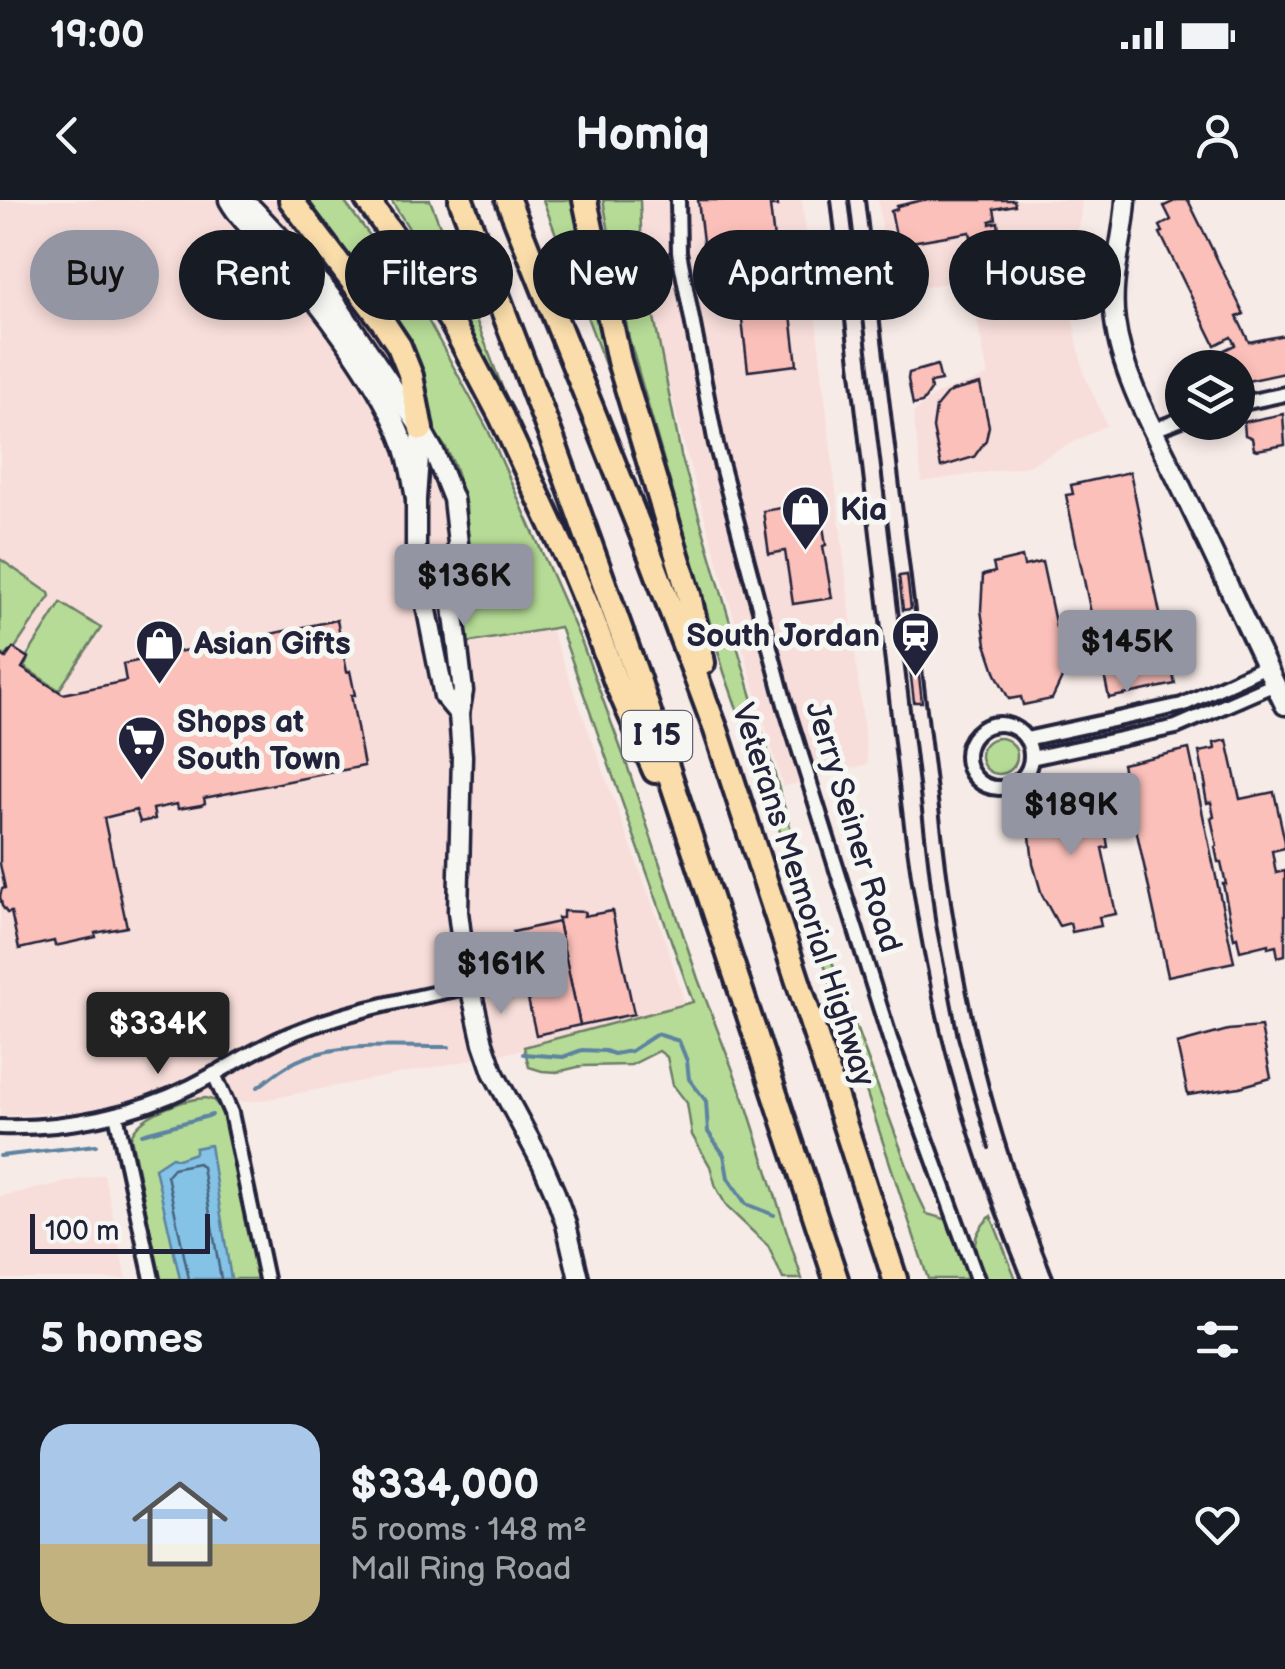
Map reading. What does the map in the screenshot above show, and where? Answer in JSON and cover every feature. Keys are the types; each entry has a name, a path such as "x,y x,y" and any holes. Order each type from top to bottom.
{"highway":[{"path":"291,200 399,346 411,376 421,429"},
{"path":"367,200 452,324 512,439 558,535 616,682 706,884"},
{"name":"I 15","path":"461,200 606,589 836,1279"},
{"name":"Veterans Memorial Highway","path":"508,200 716,730 895,1279"},
{"path":"587,206 619,361 689,595 716,730"}],"street":[{"path":"231,200 253,209 335,302 421,429 446,477 457,522 454,606 463,691 458,912 470,986 493,1072 555,1193 579,1279"},
{"path":"231,200 237,215 315,300 375,388 399,433 416,500"},
{"name":"Jerry Seiner Road","path":"678,200 679,252 716,444 785,704 890,1039 976,1279"},
{"path":"1126,200 1114,277 1115,327 1127,372 1285,705"},
{"path":"1255,400 1285,394"},
{"path":"1154,430 1165,426"},
{"path":"421,429 416,500 420,582 444,696 460,714"},
{"path":"1026,739 1182,705 1266,666"},
{"path":"1031,758 1176,728 1274,684"},
{"path":"1007,725 1026,739 1031,758 1019,781 998,788 980,782 972,774 967,752 970,740 984,727 1007,725"},
{"path":"0,1126 46,1126 116,1114 163,1098 276,1040 330,1018 470,986"},
{"path":"214,1074 231,1114 266,1279"},
{"path":"116,1114 152,1279"}],"shaded area":[{"name":"Shops at South Town","path":"0,200 324,200 345,235 345,320 397,320 500,490 665,938 689,1018 259,1101 0,1116"},
{"path":"642,200 802,200 806,230 693,230 693,320 816,320 868,764 783,787 682,439 654,320 673,320 673,230 642,229"},
{"path":"878,200 1082,200 1079,230 949,230 949,282 929,286 929,230 882,230"},
{"path":"977,320 1073,320 1084,374 1107,425 1028,466 922,482 913,413 936,394 988,376"},
{"path":"104,1174 126,1279 0,1279 0,1196"}],"green space":[{"path":"302,200 343,200 366,230 345,230 345,263"},
{"path":"391,200 430,200 442,230 410,230"},
{"path":"543,200 573,200 579,230 554,230"},
{"path":"603,200 640,200 641,230 609,230"},
{"path":"383,320 428,320 488,430 582,643 698,979 747,1107 802,1279 783,1279 768,1246 727,1207 692,1135 687,1103 673,1085 667,1057 659,1051 631,1065 582,1066 557,1072 529,1067 524,1047 693,1002 560,627 466,643 466,506 455,467 431,427 420,374"},
{"path":"465,320 476,320 507,400"},
{"path":"588,320 599,320 616,380 612,383"},
{"path":"626,320 655,320 681,455 821,932 917,1193 927,1214 952,1221 970,1279 928,1279 724,672"},
{"path":"0,559 50,596 6,656 0,653"},
{"path":"61,603 101,628 59,690 24,667"},
{"path":"999,738 1012,743 1017,756 1012,769 999,774 986,769 981,756 986,743"},
{"path":"206,1098 225,1113 260,1279 160,1279 131,1137 152,1115 186,1101"},
{"path":"991,1216 1016,1279 983,1279 976,1238"}],"water":[{"path":"210,1145 231,1279 180,1279 155,1168 172,1157 178,1159 195,1153 195,1148"}],"building":[{"path":"698,200 777,200 778,206 770,206 773,230 702,230"},
{"path":"923,200 1014,200 1015,205 994,209 996,219 990,224 998,222 999,230 949,230 949,236 929,239 929,230 895,230 891,211"},
{"path":"1188,200 1244,314 1237,317 1249,342 1285,335 1285,373 1255,379 1255,350 1224,350 1235,345 1231,337 1215,345 1160,233 1160,226 1171,220 1164,206"},
{"path":"742,320 792,320 797,365 748,371"},
{"path":"937,365 941,381 930,383 931,390 922,403 913,405 909,373"},
{"path":"980,384 989,426 986,440 974,457 941,467 933,428 936,407 953,391"},
{"path":"1283,414 1285,445 1254,449 1255,420"},
{"path":"1130,472 1175,684 1109,698 1066,495 1073,494 1071,485"},
{"name":"Kia","path":"819,502 832,598 793,604 785,551 769,554 763,511"},
{"path":"1022,557 1024,566 1042,562 1056,627 1060,627 1066,651 1062,678 1052,699 1023,705 1021,697 1009,699 996,674 981,610 983,575 995,572 993,564"},
{"path":"907,575 911,609 903,610 899,576"},
{"name":"Shops at South Town","path":"337,620 355,695 351,695 364,766 204,798 201,805 153,809 155,819 140,822 136,810 104,818 127,927 55,946 54,941 19,949 11,912 7,913 2,906 0,896 5,888 0,864 0,654 6,658 13,648 28,658 22,668 63,694 126,681 123,664 215,644 223,638 227,643"},
{"path":"918,668 922,702 914,702 910,669"},
{"path":"1227,740 1240,799 1274,792 1285,842 1285,848 1272,851 1276,873 1285,871 1285,955 1278,957 1276,946 1268,948 1268,944 1240,951 1237,937 1234,938 1199,752 1215,749 1214,743"},
{"path":"1189,749 1234,962 1168,976 1122,764"},
{"path":"1070,784 1092,803 1105,828 1108,847 1102,848 1116,914 1099,917 1101,926 1072,932 1070,923 1059,926 1042,895 1030,836 1032,802 1044,799 1042,791"},
{"path":"563,911 585,912 584,916 612,911 634,1014 580,1025 558,922"},
{"path":"558,922 580,1025 536,1035 513,932"},
{"path":"1261,1027 1271,1078 1188,1095 1177,1044 1228,1030"}],"waterway":[{"path":"523,1054 563,1057 582,1050 614,1054 631,1051 657,1034 679,1041 689,1079 706,1101 708,1132 724,1155 728,1178 746,1204 774,1215"},
{"path":"258,1087 291,1064 327,1051 449,1047"},
{"path":"142,1134 212,1115"},
{"path":"0,1156 96,1145"}],"railway":[{"path":"831,200 919,927 955,1087 979,1165 1022,1279"},
{"path":"849,200 935,919 958,1037 989,1148"},
{"path":"865,200 946,866 963,972 1000,1128 1054,1279"}],"place":[{"name":"Kia","path":"805,552"},
{"name":"South Jordan","path":"915,678"},
{"name":"Asian Gifts","path":"159,686"},
{"name":"Shops at South Town","path":"142,782"}]}
